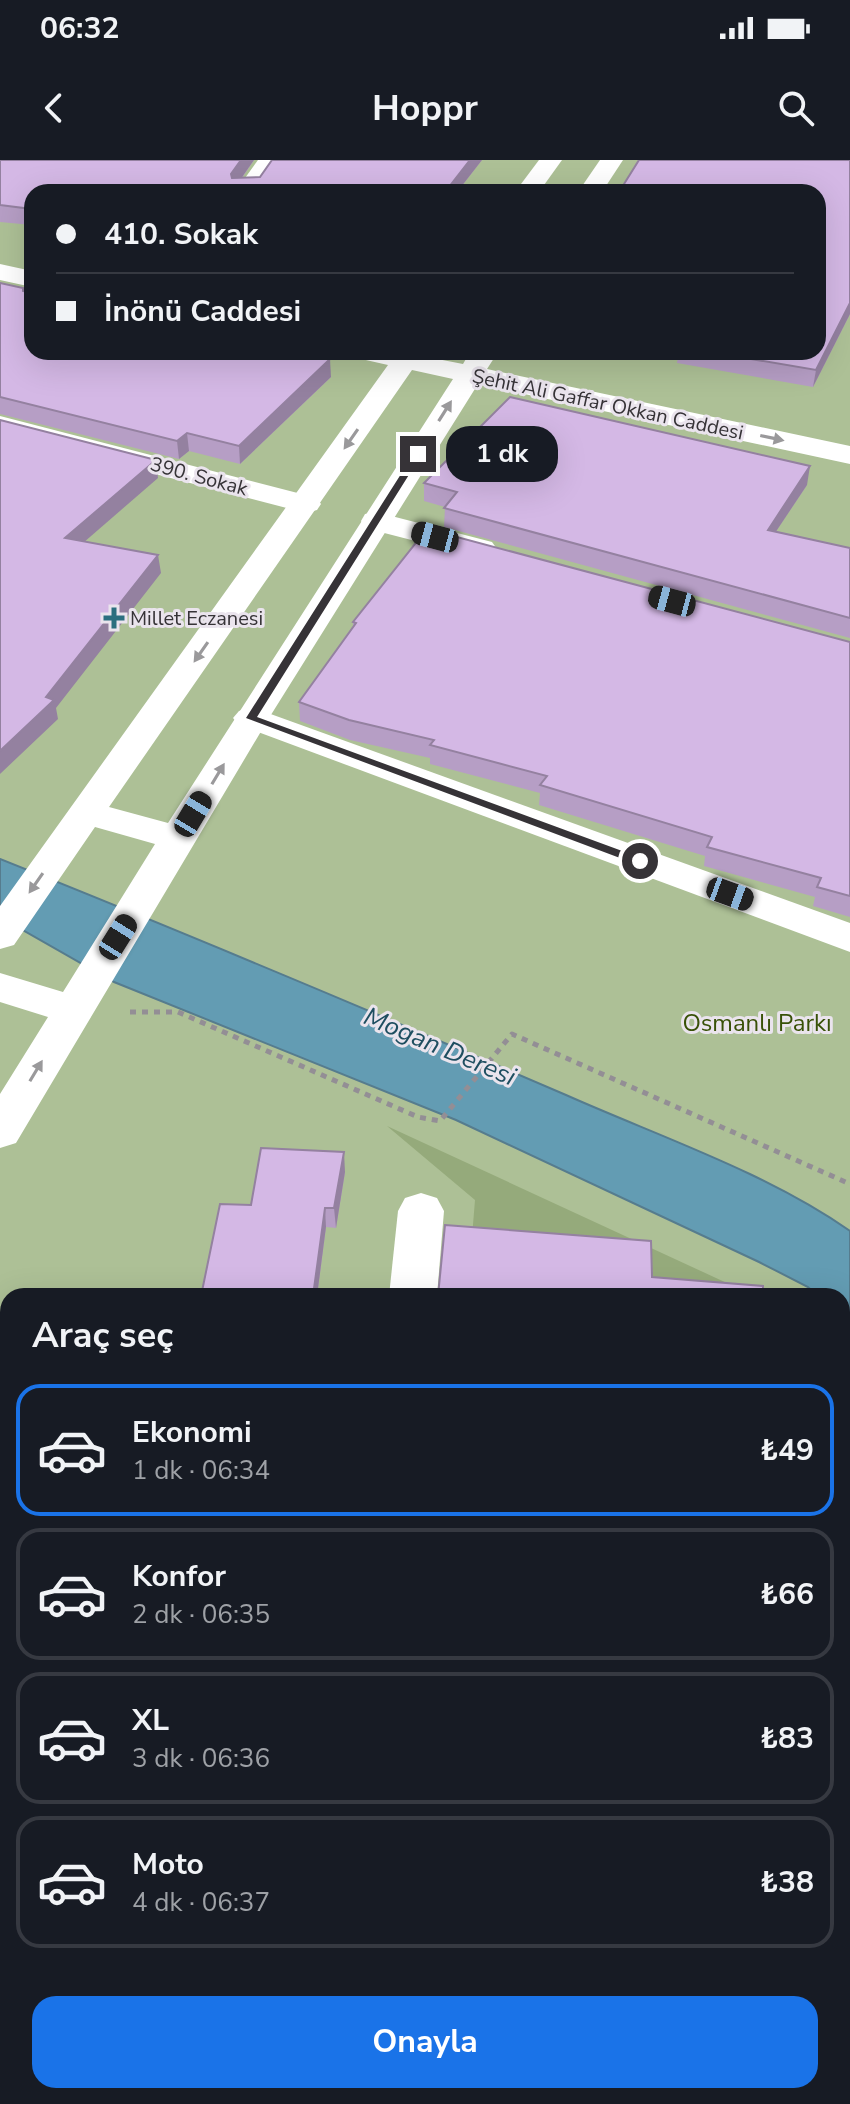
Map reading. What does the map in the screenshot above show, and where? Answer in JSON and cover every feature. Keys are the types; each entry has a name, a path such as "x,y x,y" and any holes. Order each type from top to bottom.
{"main road":[{"path":"253,184 270,160"},
{"path":"533,184 551,160"},
{"path":"596,184 612,160"},
{"path":"0,249 24,254"},
{"path":"0,272 24,277"},
{"path":"0,935 405,360"},
{"name":"Şehit Ali Gaffar Okkan Caddesi","path":"447,360 476,363 850,455"},
{"path":"0,1131 251,718 476,363"},
{"name":"390. Sokak","path":"0,425 306,504"},
{"path":"376,521 513,558"},
{"path":"251,718 850,938"},
{"path":"79,822 171,851"},
{"path":"0,987 73,1010"},
{"path":"414,1288 421,1211"}],"path":[{"path":"144,1011 178,1012 418,1117 440,1121 512,1034 850,1184"}],"green space":[{"name":"Osmanlı Parkı","path":"0,160 850,160 850,1288 0,1288"},
{"path":"387,1126 738,1288 702,1288 471,1249 475,1200"}],"water":[{"name":"Mogan Deresi","path":"0,859 712,1157 784,1191 850,1231 850,1288 809,1288 456,1120 114,982 0,917"}],"building":[{"path":"0,160 241,160 231,174 232,178 260,177 272,160 470,160 451,184 24,184 24,208 0,205"},
{"path":"639,160 850,160 850,303 826,350 826,184 624,184"},
{"path":"0,283 23,288 24,360 329,360 239,446 187,433 177,441 0,397"},
{"path":"757,360 821,360 816,370"},
{"path":"510,397 810,466 768,530 850,548 850,618 444,508 457,492 424,483"},
{"path":"0,420 156,460 65,538 158,555 46,697 54,700 0,751"},
{"path":"427,529 850,642 850,896 817,887 821,878 707,847 712,837 540,785 547,776 430,745 434,740 349,720 299,702 356,623 353,622"},
{"path":"261,1148 344,1152 334,1208 325,1208 314,1288 203,1288 220,1204 251,1205"},
{"path":"445,1225 651,1241 652,1277 763,1286 763,1288 439,1288"}],"place":[{"name":"Millet Eczanesi","path":"114,618"}],"route":[{"path":"418,454 251,718 640,861"}]}
